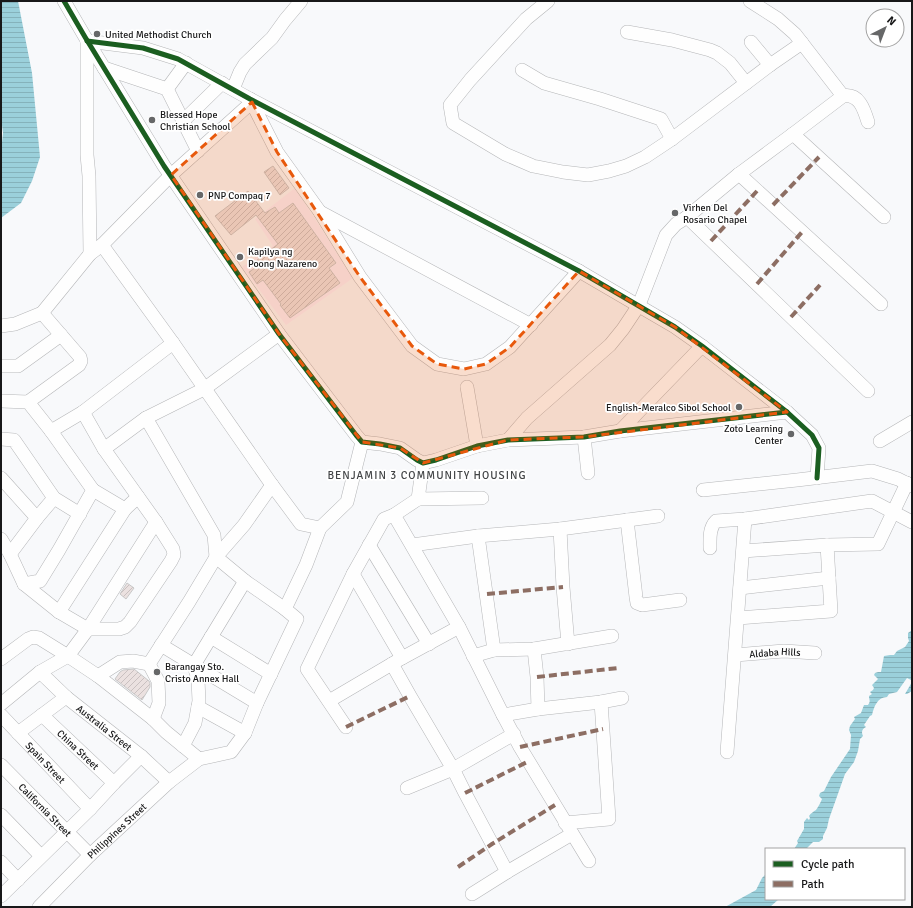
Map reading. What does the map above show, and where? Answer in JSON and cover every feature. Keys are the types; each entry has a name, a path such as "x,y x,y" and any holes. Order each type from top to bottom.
{"street":[{"path":"64,1 87,42 164,166 278,334 362,442 400,448 423,463 477,446 508,440 584,437 620,431 787,412"},
{"path":"183,121 228,86 245,64 272,38 301,1"},
{"path":"548,1 526,19 470,80 450,105 453,123 505,154 533,166 563,172 588,175 626,166 645,157 672,139 770,65 802,43"},
{"path":"750,1 778,19 795,34 843,96"},
{"path":"627,32 672,40 717,53 730,63 746,83"},
{"path":"87,42 143,48 178,59 251,100 579,270 639,305 702,346 787,412 812,435 819,448 817,478"},
{"path":"87,42 87,155 89,176 90,254"},
{"path":"751,42 770,65"},
{"path":"167,89 186,63"},
{"path":"104,68 167,89 198,151"},
{"path":"522,70 544,83 661,118 672,139"},
{"path":"508,440 527,418 610,345 623,329 639,305 666,235 676,224 687,217 739,174 843,96 848,95 857,99 868,122"},
{"path":"1,326 15,324 42,313 90,254 102,245 171,176 251,100"},
{"path":"251,100 278,152 320,212 360,276 412,346 437,364 464,369 486,364 510,347 579,270"},
{"path":"793,134 884,217"},
{"path":"739,174 881,304"},
{"path":"320,212 531,325"},
{"path":"687,217 792,316 868,391"},
{"path":"102,245 301,524 320,528"},
{"path":"1,401 28,402 79,365 81,361 80,356 42,313"},
{"path":"104,449 146,418 204,389 278,334"},
{"path":"1,366 18,366 61,335"},
{"path":"51,431 83,412 173,343"},
{"path":"620,431 702,346"},
{"path":"467,387 477,446"},
{"path":"28,402 51,431 93,490 125,509"},
{"path":"1,539 24,584 59,612 88,629 119,629 125,627 130,622 171,561 174,555 173,549 156,522 104,449 83,412"},
{"path":"1,659 28,639 33,637 39,638 98,676 153,719 166,732 199,759 231,752 245,733 257,703 297,619 245,581 216,557 214,535 146,418"},
{"path":"880,442 912,422"},
{"path":"900,430 912,436"},
{"path":"584,437 588,473"},
{"path":"1,439 14,440 54,498 80,514"},
{"path":"285,609 306,565 320,528 347,502 362,442"},
{"path":"418,499 423,463"},
{"path":"703,490 872,471 910,484 878,544 827,545 743,551"},
{"path":"1,478 36,518"},
{"path":"149,664 216,557 244,525 272,484"},
{"path":"24,584 40,581 93,490"},
{"path":"59,612 125,509 138,497"},
{"path":"10,554 36,518 54,498"},
{"path":"346,727 307,668 353,574 384,519 394,515 418,499 482,498"},
{"path":"710,548 711,529 716,521 746,519 872,501 912,522"},
{"path":"394,515 459,627 503,715 589,861"},
{"path":"412,545 478,536 560,529 658,516"},
{"path":"727,752 746,519"},
{"path":"627,520 637,603 642,605 680,600"},
{"path":"1,704 40,672 68,656 88,629 156,522"},
{"path":"560,529 568,644"},
{"path":"478,536 494,650"},
{"path":"369,545 429,644"},
{"path":"738,618 831,611 827,545"},
{"path":"353,574 397,661 410,696 453,769 507,872"},
{"path":"740,588 829,578"},
{"path":"183,746 195,723 199,701 198,680 194,665 245,581"},
{"path":"329,701 459,627"},
{"path":"473,656 494,650 534,649 612,636"},
{"path":"211,637 271,674"},
{"path":"161,645 257,703"},
{"path":"534,649 538,709"},
{"name":"Aldaba Hills","path":"735,655 784,651 815,653"},
{"path":"98,676 120,662 133,660 149,664 158,681 159,703 153,719"},
{"name":"Australia Street","path":"40,672 66,698 141,756 169,782"},
{"path":"18,733 66,698"},
{"path":"503,715 622,698"},
{"path":"472,894 507,872 569,828 608,819 600,702"},
{"path":"198,707 245,733"},
{"name":"Spain Street","path":"1,715 90,809"},
{"name":"China Street","path":"42,715 114,783"},
{"path":"407,788 453,769 514,734"},
{"path":"1,896 90,809 141,756"},
{"name":"Philippines Street","path":"39,907 90,855 169,782 199,759"},
{"name":"California Street","path":"1,765 90,855"},
{"path":"1,815 41,856"},
{"path":"1,862 18,880"}],"highlighted area":[{"path":"252,102 277,152 360,277 412,346 437,364 464,369 486,364 510,347 579,271 675,327 787,412 584,437 508,440 423,463 400,448 362,442 279,334 171,175"}],"shaded area":[{"path":"295,188 353,278 286,325 242,267 273,246 255,219"}],"water":[{"path":"1,1 18,1 32,73 40,157 32,181 21,203 1,218 1,152 3,133 1,118"},
{"path":"912,630 912,682 907,678 897,692 889,694 887,697 879,700 875,705 872,715 864,725 866,727 862,731 863,736 860,739 858,751 854,762 845,774 823,839 819,842 813,842 807,848 795,848 804,829 804,822 807,818 809,820 811,813 816,810 821,802 822,799 819,796 820,793 824,791 831,777 850,749 850,726 855,719 854,717 861,713 864,705 869,704 869,696 872,694 870,692 874,688 872,685 878,679 874,675 875,673 881,672 884,656 894,655 897,651 905,647 909,641 908,633"},
{"path":"912,682 912,691 905,694"},
{"path":"765,875 765,900 778,900 770,907 725,907 756,890"}],"building":[{"path":"273,166 289,188 280,195 264,172"},
{"path":"248,191 265,213 275,207 279,213 293,203 336,263 329,268 340,283 290,318 263,280 257,284 249,272 255,268 252,264 278,244 256,215 231,235 215,216"},
{"path":"127,583 134,588 126,599 120,594"},
{"path":"134,669 150,683 150,687 142,700 115,679 123,670"}],"marked path":[{"path":"773,205 819,157"},
{"path":"711,241 757,191"},
{"path":"757,284 802,232"},
{"path":"791,317 820,285"},
{"path":"487,594 563,587"},
{"path":"537,677 618,668"},
{"path":"346,727 410,696"},
{"path":"520,747 603,729"},
{"path":"465,793 529,761"},
{"path":"458,867 555,805"}],"cycle path":[{"path":"64,1 164,166 279,334 362,442 400,448 423,463 477,446 508,440 584,437 620,431 787,412"},
{"path":"87,41 143,48 178,59 250,99 579,271 675,327 787,412 812,435 819,448 817,478"}],"place":[{"name":"United Methodist Church","path":"97,34"},
{"name":"Blessed Hope Christian School","path":"152,120"},
{"name":"PNP Compaq 7","path":"200,195"},
{"name":"Virhen Del Rosario Chapel","path":"675,213"},
{"name":"Kapilya ng Poong Nazareno","path":"240,257"},
{"name":"English-Meralco Sibol School","path":"739,407"},
{"name":"Zoto Learning Center","path":"791,434"},
{"name":"Barangay Sto. Cristo Annex Hall","path":"157,672"}],"district":[{"name":"BENJAMIN 3 COMMUNITY HOUSING","path":"427,475"}]}
